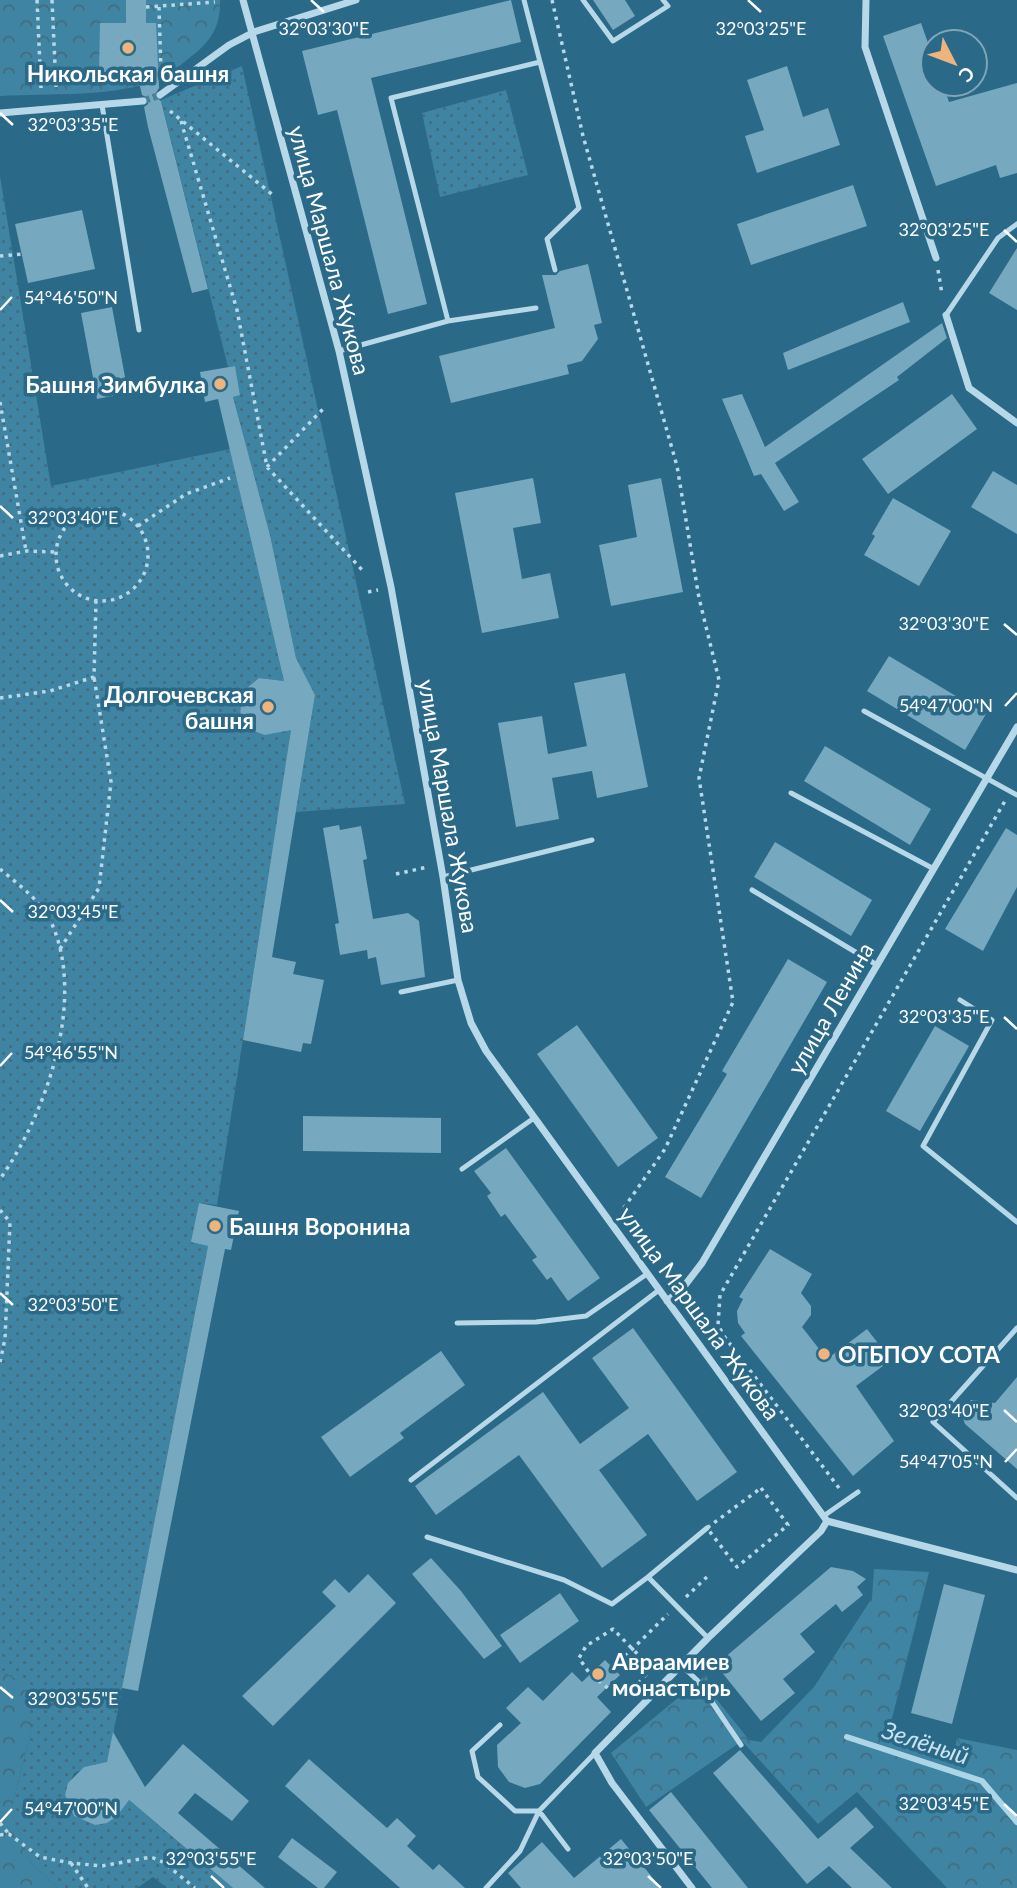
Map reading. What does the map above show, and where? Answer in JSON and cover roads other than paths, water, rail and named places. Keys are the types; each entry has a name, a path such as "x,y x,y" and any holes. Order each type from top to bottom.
{"street":[{"name":"улица Маршала Жукова","path":"243,0 254,32 339,351 391,587 443,877 458,980 466,1009 478,1038 534,1118 826,1518"},
{"path":"160,95 229,46 254,32 356,0"},
{"path":"866,0 866,47 936,258"},
{"path":"0,113 143,101"},
{"path":"946,315 969,388 1017,423"},
{"name":"улица Ленина","path":"667,1301 682,1289 702,1264 1017,727"},
{"path":"692,1888 612,1783 595,1753 708,1638 821,1531 826,1518 1017,1570"}],"lane":[{"path":"524,0 579,208 547,239 555,270"},
{"path":"583,0 613,41 667,6 663,0"},
{"path":"448,321 391,99 540,62"},
{"path":"102,105 139,330"},
{"path":"946,315 998,238 1017,224"},
{"path":"339,351 448,321 536,308"},
{"path":"864,711 1014,793"},
{"path":"791,793 934,869"},
{"path":"443,877 592,840"},
{"path":"752,890 877,965"},
{"path":"401,992 458,980"},
{"path":"960,1000 992,1020 923,1146 1017,1222"},
{"path":"462,1169 534,1118"},
{"path":"457,1323 536,1322 586,1316 648,1274"},
{"path":"411,1480 659,1290"},
{"path":"1017,1328 933,1422 1017,1498"},
{"path":"826,1518 858,1492"},
{"path":"427,1537 564,1580 612,1604 707,1528"},
{"path":"648,1577 708,1638"},
{"path":"681,1665 697,1680 741,1745"},
{"path":"500,1725 472,1751 478,1777 515,1811 539,1811"},
{"path":"486,1888 520,1851 539,1811 595,1753"},
{"path":"539,1811 568,1849"}],"waterway":[{"name":"Зелёный","path":"847,1737 982,1781 1017,1822"}],"tunnel":[{"path":"143,101 160,95"}],"place":[{"name":"Никольская башня","path":"128,48"},
{"name":"Башня Зимбулка","path":"220,384"},
{"name":"Долгочевская башня","path":"268,707"},
{"name":"Башня Воронина","path":"215,1226"},
{"name":"ОГБПОУ СОТА","path":"824,1354"},
{"name":"Авраамиев монастырь","path":"598,1674"}]}
